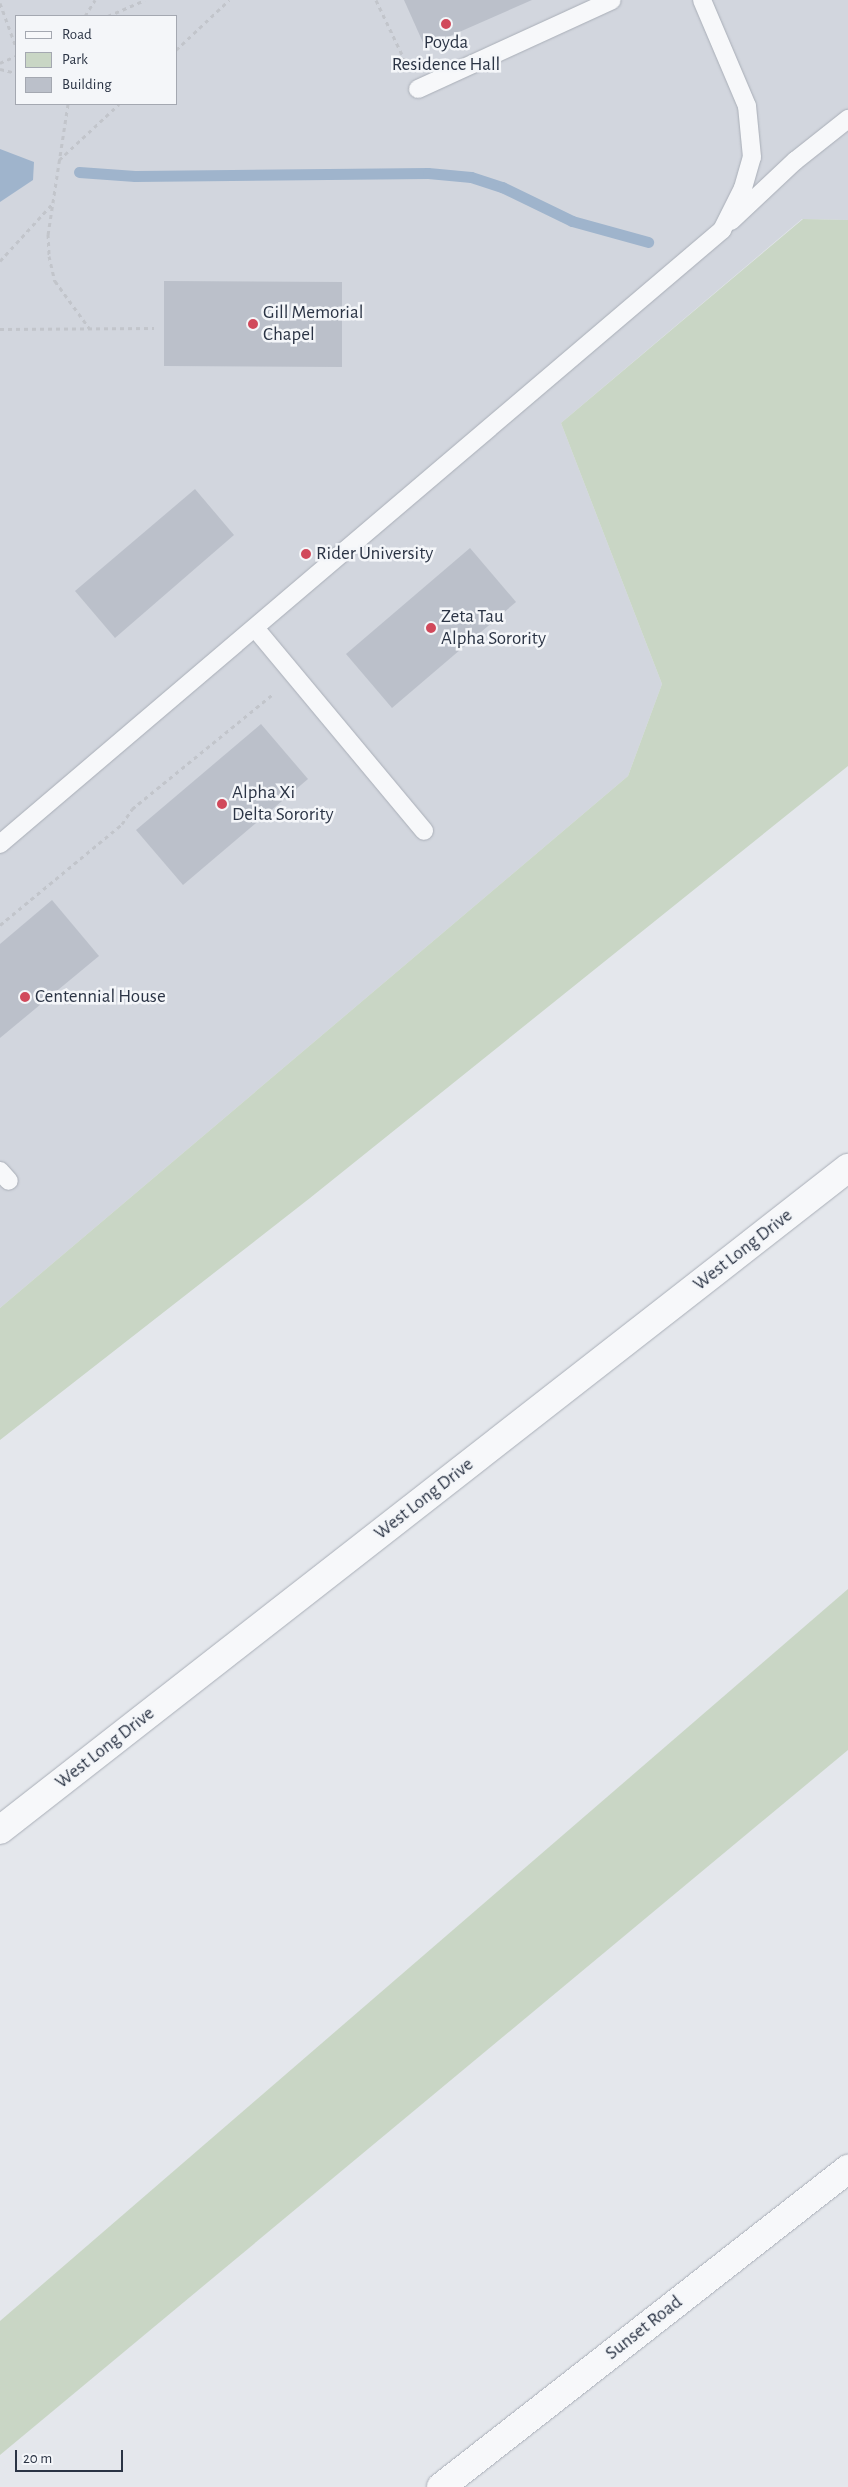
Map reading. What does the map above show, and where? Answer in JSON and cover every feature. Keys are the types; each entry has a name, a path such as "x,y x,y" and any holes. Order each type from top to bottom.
{"street":[{"name":"West Long Drive","path":"0,1830 848,1168"},
{"name":"Sunset Road","path":"441,2487 848,2169"}],"lane":[{"path":"418,89 612,0"},
{"path":"702,0 747,106 752,157 743,188 722,230"},
{"path":"0,844 722,230 795,161 848,119"},
{"path":"255,628 424,831"}],"path":[{"path":"86,15 95,0"},
{"path":"110,15 145,0"},
{"path":"178,48 228,0"},
{"path":"376,0 418,89"},
{"path":"0,2 15,44"},
{"path":"0,63 15,56"},
{"path":"0,70 15,73"},
{"path":"68,105 48,234 55,281 88,328"},
{"path":"59,161 118,105"},
{"path":"0,261 53,203"},
{"path":"0,329 154,328"},
{"path":"0,925 122,824 132,809 295,676"}],"shaded area":[{"name":"Rider University","path":"0,0 848,0 848,220 802,219 561,423 662,684 628,776 0,1308"}],"green space":[{"path":"803,219 848,220 848,766 310,1198 0,1440 0,1308 628,776 662,684 561,423"},
{"path":"848,1589 848,1750 0,2455 0,2321"}],"water":[{"path":"0,149 34,162 33,180 0,202"}],"building":[{"name":"Poyda Residence Hall","path":"404,0 532,0 425,47"},
{"name":"Gill Memorial Chapel","path":"164,281 342,282 342,367 164,366"},
{"path":"195,489 234,535 115,638 75,591"},
{"name":"Zeta Tau Alpha Sorority","path":"470,548 516,602 392,708 346,654"},
{"name":"Alpha Xi Delta Sorority","path":"261,724 308,779 183,885 136,830"},
{"name":"Centennial House","path":"52,900 99,956 0,1038 0,944"}],"waterway":[{"path":"79,172 135,176 428,173 471,177 502,187 572,221 648,242"}],"place":[{"name":"Poyda Residence Hall","path":"446,24"},
{"name":"Gill Memorial Chapel","path":"253,324"},
{"name":"Rider University","path":"306,554"},
{"name":"Zeta Tau Alpha Sorority","path":"431,628"},
{"name":"Alpha Xi Delta Sorority","path":"222,804"},
{"name":"Centennial House","path":"25,997"}]}
